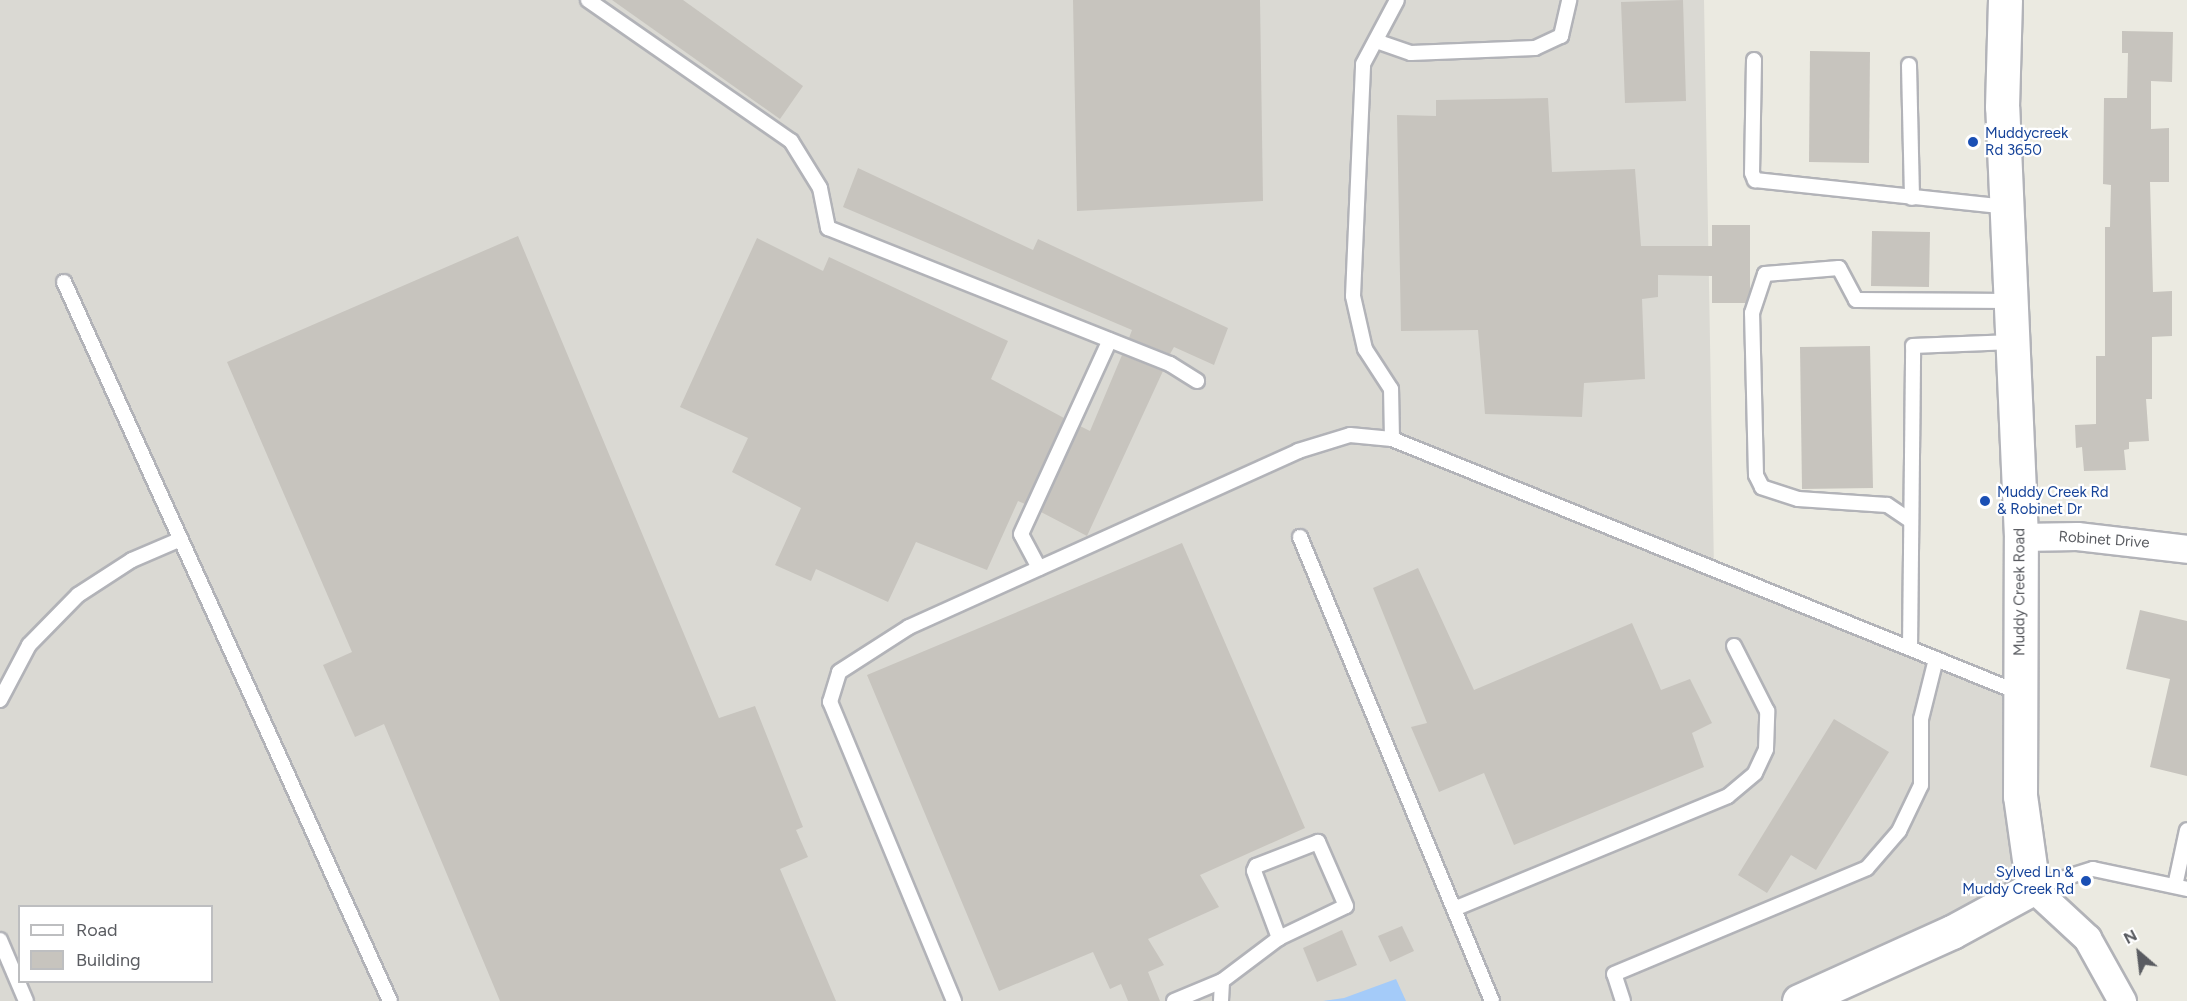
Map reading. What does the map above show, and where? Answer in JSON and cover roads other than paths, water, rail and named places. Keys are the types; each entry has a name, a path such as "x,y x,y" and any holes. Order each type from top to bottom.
{"street":[{"name":"Muddy Creek Road","path":"2005,0 2002,86 2021,537 2020,796 2033,888"},
{"name":"Robinet Drive","path":"2021,537 2077,536 2187,549"},
{"path":"1799,1001 1952,932 2033,888 2087,938 2122,1001"}],"lane":[{"path":"588,0 791,141 819,188 828,228 1170,364 1197,381"},
{"path":"1392,439 1391,389 1365,349 1353,296 1363,64 1398,0"},
{"path":"1376,41 1411,53 1535,48 1561,36 1569,0"},
{"path":"1754,60 1752,172 1755,180 2007,207"},
{"path":"1910,65 1912,198"},
{"path":"1911,521 1887,505 1798,499 1762,487 1756,475 1752,313 1765,274 1839,268 1856,300 2011,301"},
{"path":"64,282 390,1001"},
{"path":"1039,568 1021,534 1110,340"},
{"path":"1910,648 1913,346 2012,342"},
{"path":"954,1001 830,702 839,672 909,627 1298,451 1350,435 1392,439 2020,693"},
{"path":"1300,537 1492,1001"},
{"path":"0,700 29,645 78,595 132,560 181,539"},
{"path":"1454,909 1728,796 1755,773 1766,749 1767,711 1734,646"},
{"path":"1623,1001 1614,974 1868,868 1899,831 1921,785 1921,719 1936,659"},
{"path":"2033,888 2093,869 2181,887 2187,830"},
{"path":"1174,1001 1222,981 1279,938 1346,906 1318,842 1256,866 1254,875 1279,938"},
{"path":"0,940 18,982"},
{"path":"1221,1001 1222,981"},
{"path":"18,983 26,1001"}],"water":[{"path":"1396,979 1406,1001 1323,1001 1344,998"}],"place":[{"name":"Muddycreek Rd 3650","path":"1973,142"},
{"name":"Muddy Creek Rd & Robinet Dr","path":"1985,501"},
{"name":"Sylved Ln & Muddy Creek Rd","path":"2086,881"}]}
